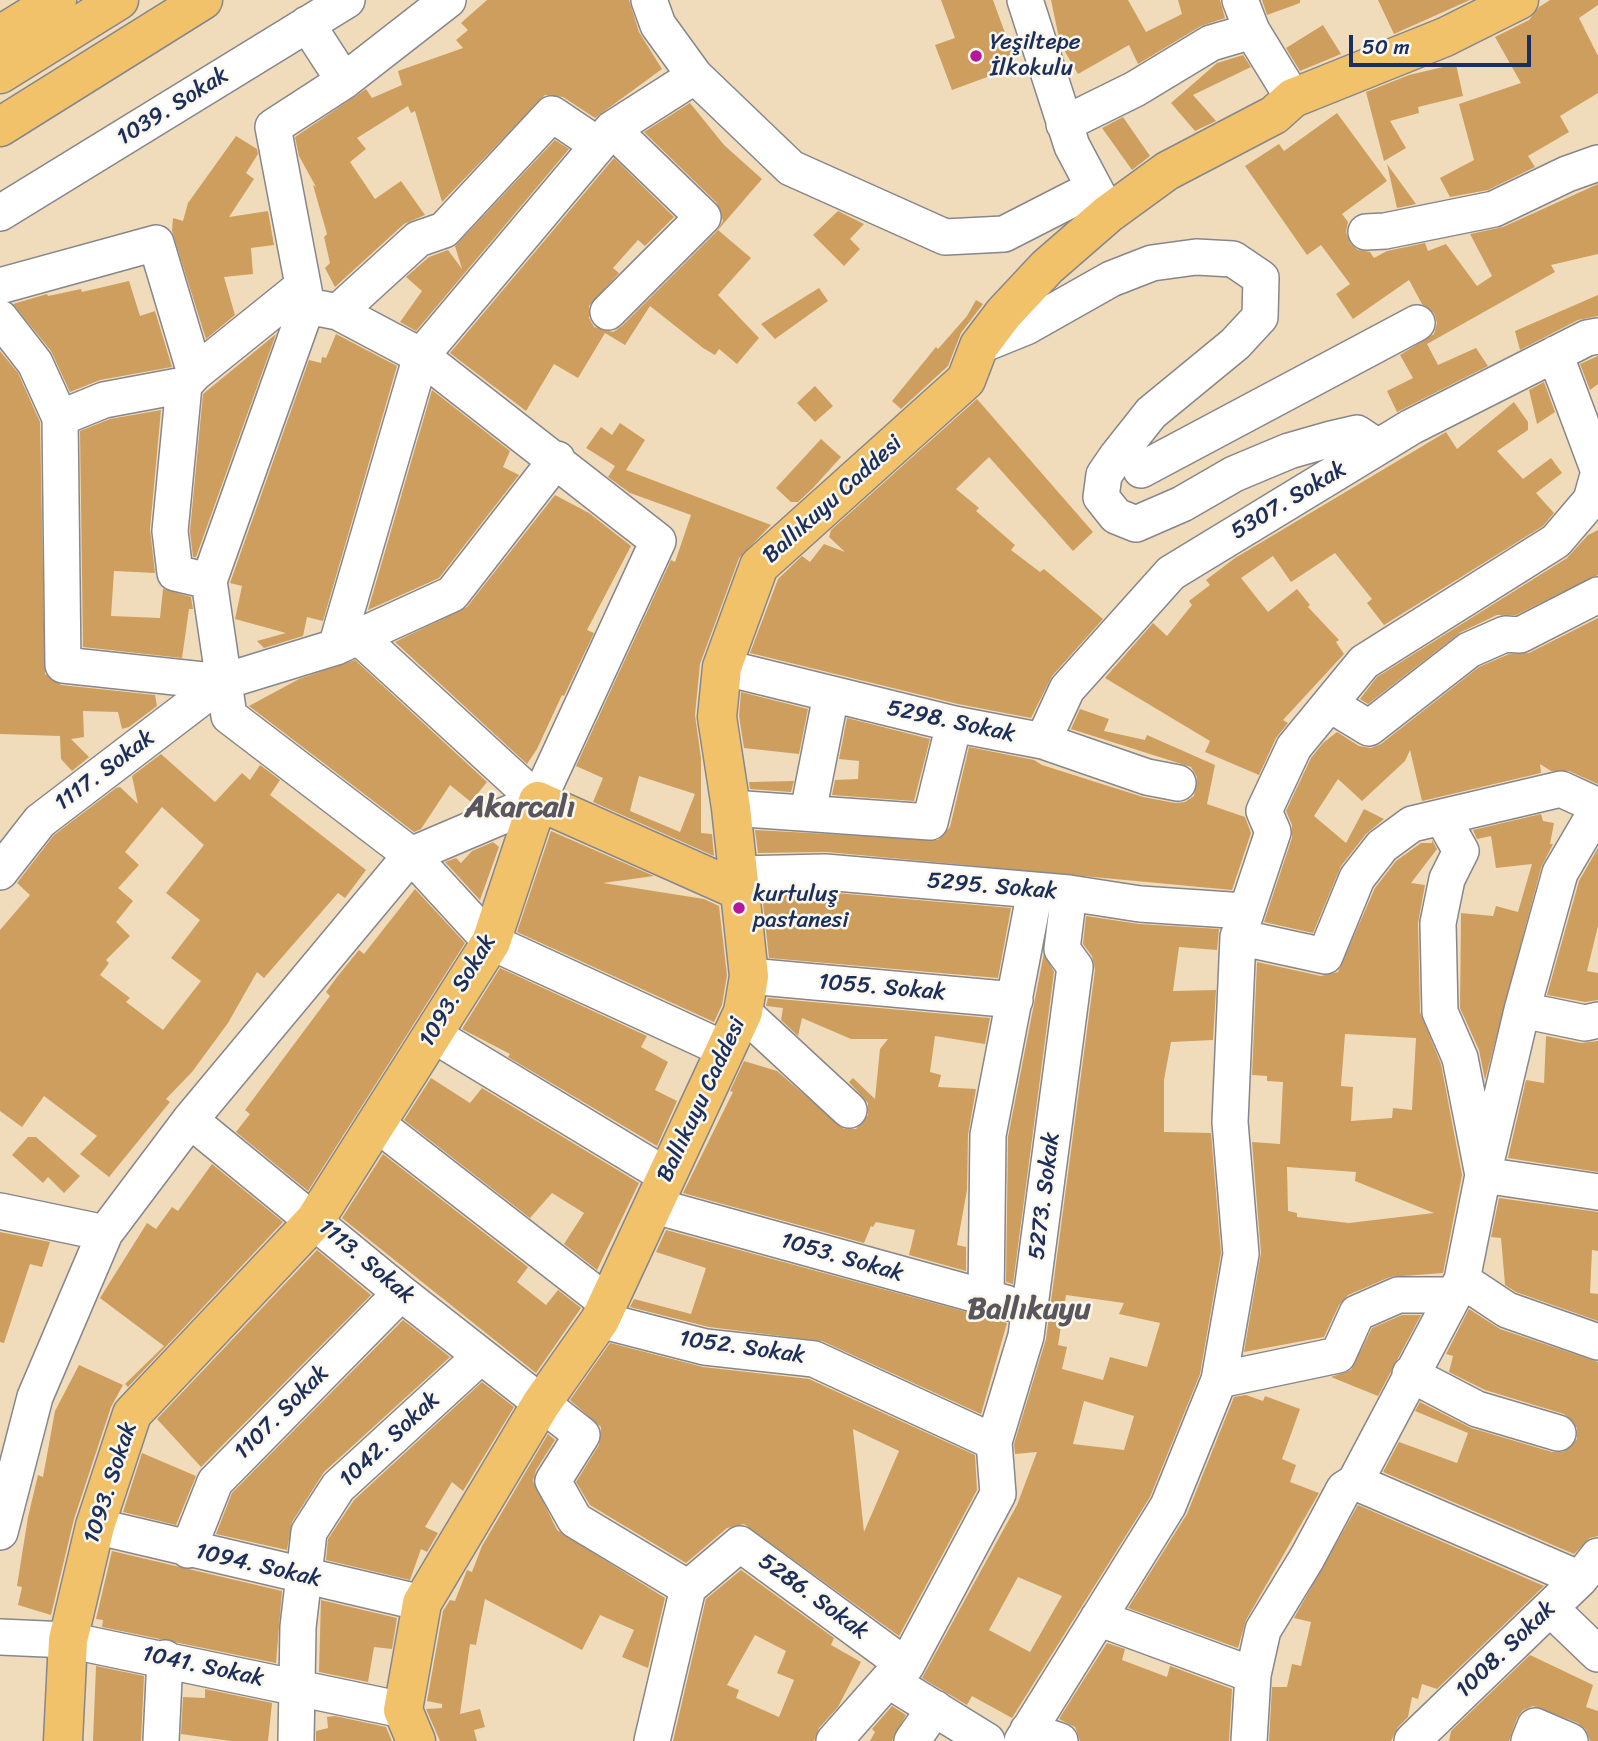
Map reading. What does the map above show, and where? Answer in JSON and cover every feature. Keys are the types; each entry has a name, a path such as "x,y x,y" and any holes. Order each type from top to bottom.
{"main road":[{"path":"0,35 57,0"},
{"path":"0,75 119,0"},
{"path":"0,127 203,0"},
{"name":"Ballıkuyu Caddesi","path":"410,1726 422,1603 541,1404 603,1311 726,1050 746,994 739,883 717,717 722,667 759,566 966,380 979,346 1101,201 1167,171 1274,115 1293,98 1445,37 1519,0"},
{"path":"538,801 739,883"},
{"name":"1093. Sokak","path":"63,1741 68,1640 95,1526 132,1414 316,1220 491,942 538,801"}],"street":[{"name":"1039. Sokak","path":"0,214 347,0"},
{"path":"448,0 344,81 272,127 316,301 209,581 229,716 411,855 491,942 726,1050"},
{"path":"649,0 658,25 695,76 791,168 945,237 1004,234 1101,201 1064,124 1025,0"},
{"path":"1064,124 1135,89 1210,43 1246,15 1293,98"},
{"path":"307,24 344,81"},
{"path":"347,642 421,356 605,137 695,76"},
{"path":"60,418 104,400 190,379 418,239 444,230 552,114 605,137 702,217 608,312"},
{"path":"1366,232 1385,231 1494,209 1567,174 1598,163"},
{"path":"0,286 156,243 190,379 170,531 175,573 209,581"},
{"path":"979,346 1027,327 1111,279 1152,263 1196,257 1233,259 1261,278 1260,317 1235,344 1151,412 1104,475 1101,497 1116,516 1136,524 1182,504 1234,474 1289,451 1357,433 1378,447"},
{"path":"0,1532 35,1397 105,1233 190,1120 411,855 538,801 658,541 557,459 421,356 316,301"},
{"path":"0,318 35,363 60,418 63,665 222,682 347,642 452,594 557,459"},
{"path":"1141,470 1417,323"},
{"name":"5307. Sokak","path":"1043,741 1067,689 1171,573 1378,447 1555,354 1598,336"},
{"path":"1555,354 1598,469"},
{"path":"1037,1737 1098,1618 1168,1506 1219,1380 1241,1254 1230,1122 1242,924 1273,832 1264,811 1294,747 1364,662 1556,541 1591,500 1598,475"},
{"path":"1331,705 1369,728 1469,650 1505,634 1520,635 1598,595"},
{"path":"347,642 538,801"},
{"name":"5298. Sokak","path":"722,667 954,724 1043,741 1147,777 1178,783"},
{"name":"1117. Sokak","path":"0,872 40,821 222,682"},
{"path":"808,812 831,695"},
{"path":"731,808 930,822 954,724"},
{"path":"1249,1741 1253,1675 1263,1630 1307,1558 1344,1489 1355,1482 1458,1287 1522,1010 1560,873 1598,807 1561,789 1443,819 1461,851 1447,878 1438,923 1440,1012 1461,1058 1483,1175"},
{"name":"5295. Sokak","path":"739,883 825,872 1052,892 1140,904 1242,924 1325,956 1357,878 1382,846 1412,824 1443,819"},
{"path":"986,1298 988,1135 1015,1000 1052,892"},
{"name":"5273. Sokak","path":"834,1741 897,1673 998,1494 994,1442 1026,1336 1074,967 1062,949 1052,892"},
{"path":"746,994 849,1110"},
{"name":"1055. Sokak","path":"746,994 1015,1000"},
{"path":"1522,1010 1585,1023 1598,1020"},
{"name":"1053. Sokak","path":"432,1034 660,1190 986,1298 1030,1308"},
{"name":"1113. Sokak","path":"190,1120 316,1220 401,1293 582,1435 553,1481 575,1520 688,1588"},
{"path":"377,1124 603,1311"},
{"path":"1483,1175 1598,1192"},
{"path":"0,1211 105,1233"},
{"path":"1219,1380 1339,1355 1357,1312 1398,1295 1458,1287 1507,1310 1598,1342"},
{"name":"1107. Sokak","path":"188,1550 215,1482 401,1293"},
{"name":"1052. Sokak","path":"603,1311 705,1347 814,1359 994,1442"},
{"name":"1042. Sokak","path":"296,1741 298,1627 309,1532 338,1486 481,1356"},
{"path":"1410,1374 1477,1409 1558,1433"},
{"path":"1355,1482 1589,1567"},
{"name":"1094. Sokak","path":"95,1526 422,1603"},
{"name":"5286. Sokak","path":"688,1588 740,1544 897,1673"},
{"name":"1008. Sokak","path":"1412,1741 1589,1567"},
{"path":"653,1741 688,1588"},
{"path":"1550,1608 1598,1654"},
{"path":"1098,1618 1253,1675"},
{"name":"1041. Sokak","path":"0,1637 68,1640 165,1658 298,1687 410,1726"},
{"path":"160,1741 165,1658"},
{"path":"897,1673 935,1708 987,1741"},
{"path":"912,1741 935,1708"},
{"path":"1529,1741 1535,1726 1570,1741"}],"building":[{"path":"487,0 629,0 639,32 662,69 595,118 563,97 545,95 442,202 415,111 411,113 408,106 357,138 366,149 350,162 375,199 401,181 425,215 404,224 335,287 325,268 330,263 324,237 327,234 313,185 316,187 299,156 295,137 366,89 372,98 402,85 398,71 463,48 456,40 468,30 461,23"},
{"name":"Yeşiltepe İlkokulu","path":"941,0 993,0 1017,66 952,90 935,45 955,38"},
{"path":"1051,0 1128,0 1146,32 1182,14 1178,0 1220,0 1225,18 1201,26 1138,64 1129,45 1078,74 1060,43"},
{"path":"1262,0 1300,0 1300,3 1267,15"},
{"path":"1378,0 1470,0 1394,34"},
{"path":"1550,0 1598,0 1598,5 1579,18 1598,56 1598,93 1560,116 1569,132 1528,156 1535,167 1488,190 1450,197 1440,178 1474,160 1459,104 1521,83 1495,37 1529,20 1539,7"},
{"path":"1323,25 1341,54 1300,71 1286,48"},
{"path":"1243,55 1251,67 1193,95 1216,121 1195,131 1171,103 1217,63"},
{"path":"1456,64 1463,96 1418,107 1419,113 1390,121 1406,148 1384,161 1366,92 1409,75"},
{"path":"690,103 724,145 762,179 718,230 751,258 718,295 759,338 737,364 719,349 715,355 703,348 650,306 625,345 605,333 578,378 554,364 526,411 450,353 614,158 674,217 645,246 638,240 613,268 619,273 589,306 589,318 594,327 613,332 622,326 717,231 723,221 717,203 644,132"},
{"path":"1337,113 1387,181 1342,214 1348,222 1346,232 1350,243 1358,250 1370,252 1374,258 1387,251 1425,243 1428,251 1446,244 1477,286 1492,276 1470,234 1503,227 1598,184 1598,254 1551,265 1555,272 1427,344 1438,365 1476,348 1488,366 1397,412 1387,391 1413,378 1400,355 1434,334 1437,323 1434,313 1422,304 1409,280 1353,319 1336,294 1350,284 1321,245 1307,255 1245,166 1279,144 1284,151"},
{"path":"1123,117 1150,156 1132,170 1102,128"},
{"path":"236,136 257,149 258,154 246,173 254,179 229,217 268,211 274,245 251,248 253,274 224,277 235,315 206,339 172,231 173,218 183,221 188,203"},
{"path":"555,140 569,149 416,331 400,322 422,291 406,277 429,257 448,250 462,269 455,246"},
{"path":"1387,164 1416,204 1397,208"},
{"path":"838,211 864,224 850,239 860,249 844,266 813,235"},
{"path":"129,281 140,316 155,311 172,367 100,380 70,392 51,351 13,304 47,294 48,296 81,289 82,292"},
{"path":"819,288 828,301 775,339 761,324"},
{"path":"1598,295 1598,316 1578,320 1520,350 1515,331"},
{"path":"976,300 983,304 961,333 948,366 901,409 892,401 936,347 938,349 967,316"},
{"path":"276,334 196,557 193,557 190,531 203,394"},
{"path":"336,334 397,366 323,621 307,617 303,636 264,648 257,641 286,633 235,619 242,586 230,583 309,360 321,363 322,357 326,358"},
{"path":"0,351 18,373 40,422 45,674 61,685 155,695 157,706 129,727 122,729 118,712 83,711 84,737 71,739 89,757 72,771 61,759 60,736 0,734"},
{"path":"1598,356 1598,384 1590,390 1580,364"},
{"path":"1544,382 1555,412 1537,424 1529,390"},
{"path":"815,386 833,406 815,422 797,403"},
{"path":"432,390 510,451 503,467 519,475 439,578 368,610"},
{"path":"977,399 1093,532 1073,551 989,457 956,489 979,508 976,511 1015,545 1011,550 1040,572 1044,569 1103,619 1052,676 1031,718 958,704 750,653 778,579 802,556 810,562 824,544 845,552 829,537 831,530"},
{"path":"1514,402 1528,422 1528,430 1497,451 1523,479 1551,458 1562,473 1536,493 1554,513 1543,526 1384,625 1367,603 1372,599 1335,553 1291,582 1273,556 1241,578 1268,612 1297,589 1310,605 1308,607 1339,640 1336,642 1344,654 1283,720 1288,723 1276,738 1259,775 1205,752 1210,741 1105,678 1153,623 1167,636 1192,605 1189,601 1210,585 1206,580 1235,558 1446,432 1457,449"},
{"path":"161,410 150,529 155,573 114,571 111,616 160,618 163,589 191,597 193,609 189,609 182,658 83,647 80,431 110,419"},
{"path":"620,423 645,440 626,470 771,525 739,558 700,664 695,715 701,758 701,833 712,834 714,856 593,802 603,778 576,766 671,560 675,562 691,515 630,493 608,477 615,466 586,448 601,427 612,435","holes":["639,776 695,794 680,832 630,811"]},
{"path":"821,439 841,457 798,502 791,502 776,488"},
{"path":"555,495 589,513 631,546 587,630 594,633 564,696 562,695 537,749 527,764 395,642 467,607"},
{"path":"1598,530 1598,575 1516,615 1497,615 1461,632 1368,704 1360,699 1377,677 1567,558 1588,535"},
{"path":"1598,618 1598,784 1569,771 1551,771 1540,764 1541,773 1422,801 1410,750 1405,761 1362,801 1338,779 1314,816 1346,843 1364,809 1384,819 1366,834 1341,866 1313,933 1264,922 1292,838 1292,825 1286,811 1311,758 1323,743 1337,732 1359,746 1371,748 1381,744 1479,667 1509,654 1529,653"},
{"path":"355,660 487,782 471,802 450,785 421,829 414,832 249,706 299,679"},
{"path":"741,692 808,709 799,754 744,748 739,716"},
{"path":"1080,709 1109,719 1104,731 1145,740 1147,735 1215,765 1207,804 1245,817 1251,833 1232,890 827,852 758,853 755,830 938,840 950,827 969,747 1034,760 1042,765 1143,797 1175,803 1185,802 1194,796 1197,777 1191,767 1071,729"},
{"path":"847,718 930,739 914,801 832,795 835,780 858,779 859,761 839,759"},
{"path":"161,754 215,802 242,773 250,780 260,765 280,780 270,795 366,870 345,898 338,893 264,978 257,972 228,1023 192,1072 166,1099 170,1102 109,1177 80,1154 97,1136 44,1096 22,1127 0,1111 0,930 30,895 17,883 54,835 116,788 120,787 138,804 132,776","holes":["162,807 204,845 166,893 200,920 171,958 201,981 163,1030 126,1002 130,998 100,975 109,963 106,960 130,936 116,922 133,901 118,888 139,865 125,852"]},
{"path":"794,781 791,792 750,789 749,782"},
{"path":"1541,814 1543,821 1554,823 1550,844 1553,844 1541,868 1485,1080 1479,1050 1460,1008 1461,913 1493,916 1496,906 1518,912 1532,864 1496,868 1491,836 1477,839 1473,830"},
{"path":"551,831 654,876 603,883 704,899 719,906 727,975 722,1005 714,1022 517,932"},
{"path":"1432,840 1437,849 1411,883 1425,885 1418,923 1420,1012 1441,1064 1462,1175 1443,1273 1390,1277 1348,1295 1339,1305 1324,1337 1244,1352 1261,1253 1252,1142 1280,1144 1283,1082 1267,1081 1267,1076 1252,1075 1257,962 1321,976 1338,972 1375,888 1396,861 1421,843 1432,843","holes":["1345,1034 1416,1038 1412,1110 1393,1108 1392,1118 1351,1121 1353,1087 1341,1086","1287,1167 1356,1172 1355,1181 1434,1213 1349,1223 1297,1217 1297,1213 1288,1211"]},
{"path":"493,842 499,847 480,900 445,862 456,858 461,863 472,851"},
{"path":"1598,848 1598,926 1587,971 1598,973 1598,1000 1585,1002 1547,995 1579,881"},
{"path":"415,889 465,943 308,1191 236,1132 250,1114 245,1110 330,996 326,992 337,977 359,950 364,954"},
{"path":"824,892 1011,908 998,978 769,958 762,894"},
{"path":"1086,916 1139,924 1219,929 1217,950 1179,947 1173,991 1216,990 1213,1040 1171,1042 1164,1080 1164,1132 1211,1133 1221,1253 1200,1374 1150,1497 1012,1718 972,1696 967,1705 922,1678 1017,1505 1037,1452 1015,1454 1014,1444 1046,1339 1095,970 1092,956 1083,944","holes":["1066,1295 1124,1303 1119,1314 1160,1323 1147,1367 1110,1357 1103,1380 1062,1369 1067,1347 1058,1345","1084,1401 1134,1416 1124,1450 1073,1444","1018,1577 1062,1596 1030,1652 989,1630"]},
{"path":"1044,953 1054,972 1013,1284 1006,1282 1008,1137"},
{"path":"500,968 647,1036 641,1047 668,1062 655,1090 677,1101 657,1146 508,1057 510,1054 462,1029"},
{"path":"768,998 990,1018 985,1044 935,1036 930,1072 941,1075 938,1087 976,1089 968,1135 967,1190 957,1245 966,1247 966,1271 909,1255 915,1230 876,1222 871,1226 864,1243 683,1193 733,1092 730,1091 744,1061 777,1071 844,1129 856,1129 868,1115 868,1103 849,1082 853,1078 875,1099 880,1049 888,1039 851,1039 802,1018 798,1036 781,1020 783,1008 766,1006"},
{"path":"1546,1036 1581,1043 1598,1041 1598,1172 1508,1158 1526,1080 1544,1083"},
{"path":"431,1078 470,1103 482,1088 639,1183 597,1270 564,1244 584,1213 552,1193 530,1218 404,1120"},
{"path":"28,1137 36,1137 80,1176 64,1193 48,1177 43,1183 12,1155"},
{"path":"383,1154 528,1267 517,1282 546,1305 558,1290 581,1308 536,1373 342,1218"},
{"path":"212,1164 283,1222 128,1387 125,1384 164,1346 100,1298 147,1223 156,1229 172,1207 178,1211"},
{"path":"1499,1198 1598,1212 1598,1251 1592,1250 1590,1293 1598,1294 1598,1321 1516,1292 1505,1285 1501,1238 1491,1237"},
{"path":"666,1230 1007,1323 981,1414 822,1341 709,1327 630,1307 634,1299 691,1314 706,1268 656,1252"},
{"path":"0,1232 50,1242 42,1267 30,1264 4,1343 0,1342"},
{"path":"317,1250 371,1295 201,1467 157,1419"},
{"path":"1469,1309 1500,1329 1598,1362 1598,1536 1590,1538 1574,1554 1383,1472 1399,1442 1457,1463 1468,1433 1415,1411 1420,1402 1471,1428 1552,1452 1563,1452 1577,1439 1577,1428 1564,1414 1485,1390 1449,1372 1453,1356 1446,1354"},
{"path":"1402,1315 1421,1315 1378,1396 1331,1377 1351,1370 1372,1328"},
{"path":"403,1320 450,1357 324,1472 292,1522 287,1550 216,1534 232,1493"},
{"path":"610,1343 703,1367 809,1379 975,1455 977,1490 899,1636 744,1524 727,1528 686,1563 590,1505 576,1482 599,1445 601,1427 570,1400","holes":["853,1429 899,1451 864,1532"]},
{"path":"79,1365 123,1385 111,1407 74,1519 51,1615 18,1605 22,1587 17,1586 28,1517 38,1475 43,1477 55,1411"},
{"path":"482,1382 514,1407 463,1491 452,1482 425,1527 438,1533 427,1552 421,1549 410,1580 326,1560 328,1539 354,1500"},
{"path":"1246,1395 1263,1401 1265,1396 1300,1409 1282,1459 1296,1465 1290,1482 1319,1493 1246,1620 1238,1648 1128,1608 1187,1514 1234,1397"},
{"path":"548,1434 555,1440 536,1470 533,1481 557,1530 665,1598 648,1668 622,1657 634,1630 600,1615 582,1650 485,1599 476,1645 470,1644 460,1714 480,1709 485,1727 474,1730 477,1741 440,1741 426,1709 442,1708 442,1704 427,1701 443,1611 450,1600 455,1601 467,1570 472,1572 482,1546"},
{"path":"142,1453 196,1476 176,1525 123,1512"},
{"path":"1358,1505 1544,1586 1437,1689 1422,1684 1418,1699 1412,1697 1408,1717 1398,1727 1391,1741 1269,1741 1272,1687 1287,1687 1292,1664 1301,1666 1311,1622 1294,1618"},
{"path":"112,1551 282,1591 276,1663 102,1627 103,1620 96,1619"},
{"path":"741,1570 834,1638 831,1645 861,1662 838,1707 819,1728 814,1741 673,1741 706,1599","holes":["755,1635 786,1651 777,1673 794,1680 779,1717 736,1698 739,1690 727,1685"]},
{"path":"321,1600 397,1618 392,1649 374,1647 368,1682 319,1672"},
{"path":"1107,1643 1125,1649 1122,1660 1167,1677 1170,1666 1232,1689 1229,1741 1080,1741 1075,1727 1059,1719"},
{"path":"1530,1655 1593,1685 1586,1707 1598,1711 1598,1741 1590,1741 1586,1730 1578,1723 1533,1706 1523,1710 1517,1718 1509,1741 1449,1741 1451,1731"},
{"path":"96,1666 144,1676 141,1741 93,1741"},
{"path":"205,1689 272,1703 268,1741 231,1741 181,1734 183,1697 205,1698"},
{"path":"892,1706 906,1715 892,1741 870,1741 875,1732 872,1729"},
{"path":"335,1716 386,1727 392,1741 316,1741 316,1731 328,1728 327,1717"}],"place":[{"name":"Yeşiltepe İlkokulu","path":"976,56"},
{"name":"kurtuluş pastanesi","path":"739,908"}],"district":[{"name":"Akarcalı","path":"520,808"},
{"name":"Ballıkuyu","path":"1029,1310"}]}
